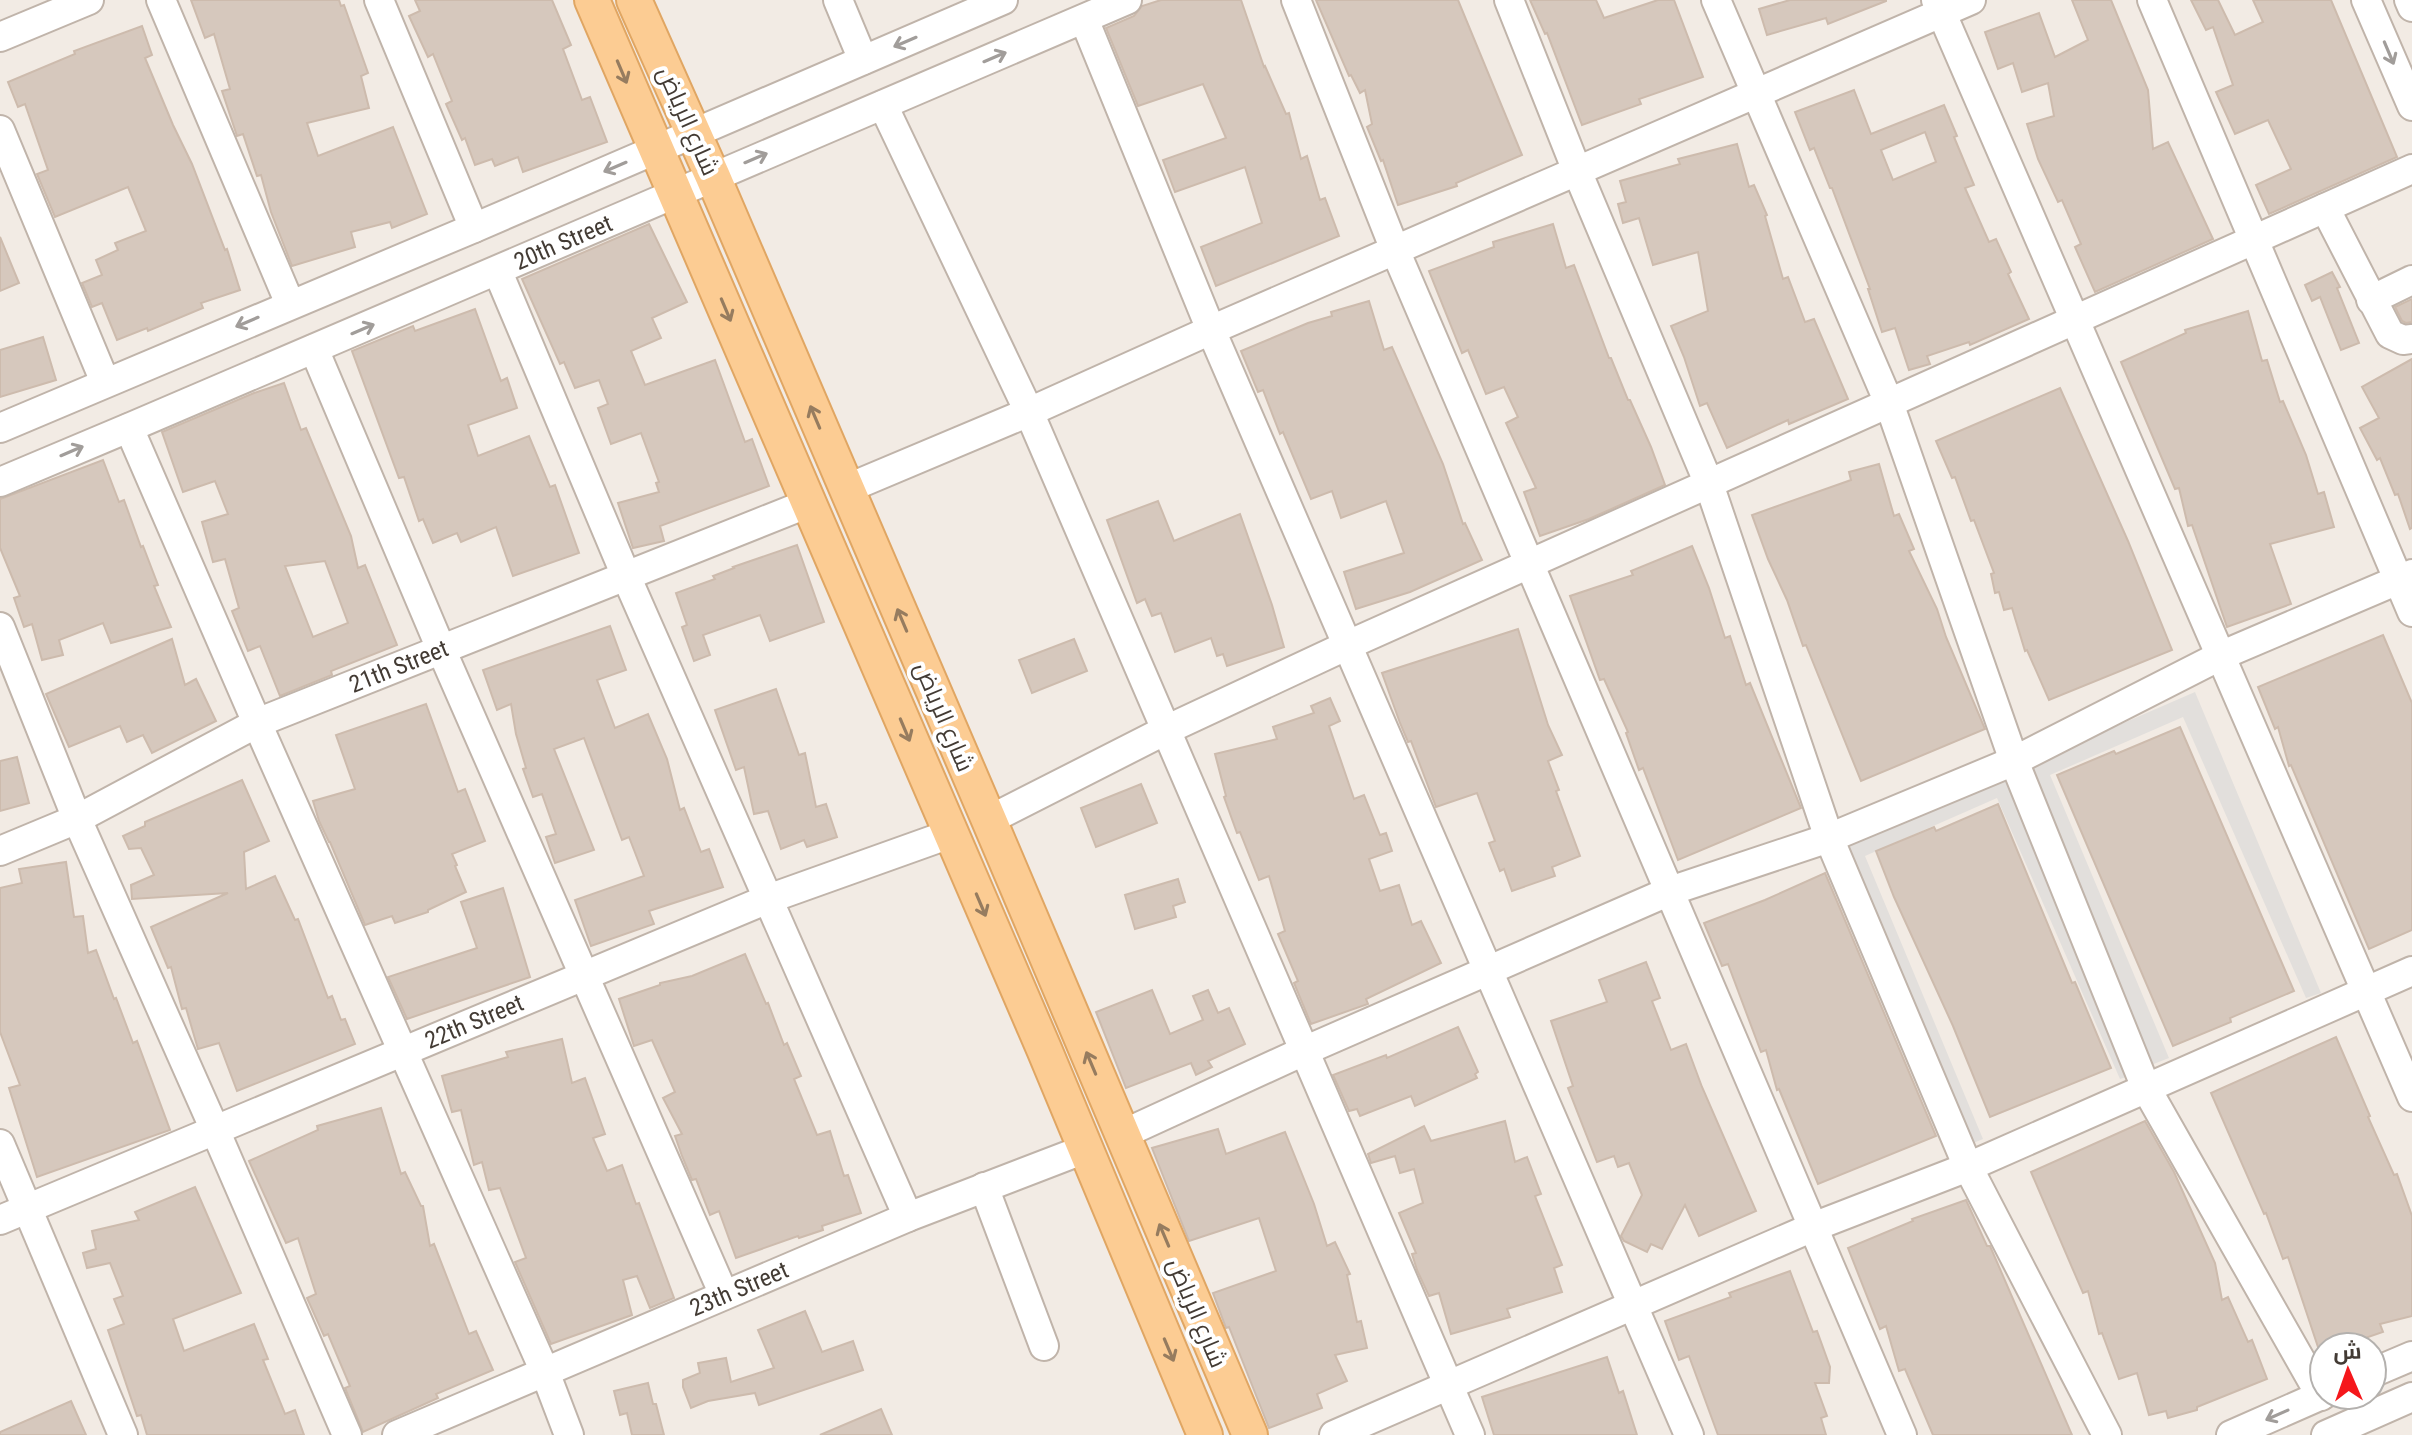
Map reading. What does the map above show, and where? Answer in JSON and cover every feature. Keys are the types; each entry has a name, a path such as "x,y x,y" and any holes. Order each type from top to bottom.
{"main road":[{"name":"شارع الرياض","path":"592,0 1205,1435"},
{"name":"شارع الرياض","path":"634,0 713,177 1250,1435"}],"street":[{"path":"0,37 89,0"},
{"path":"161,0 290,304"},
{"path":"379,0 474,228"},
{"path":"838,0 863,60"},
{"name":"20th Street","path":"0,428 1003,0"},
{"name":"20th Street","path":"0,482 498,272 1127,0"},
{"path":"1296,0 1395,250 1902,1435"},
{"path":"1509,0 1577,171 1709,484 1829,838 1968,1167 2107,1435"},
{"path":"1716,0 1889,403 2014,761 2146,1088 2308,1371"},
{"path":"846,489 1755,94 1938,6 1971,0"},
{"path":"2152,0 2254,240 2405,577 2412,612"},
{"path":"2366,0 2412,106"},
{"path":"2409,0 2412,7"},
{"path":"1938,6 2412,1097"},
{"path":"1084,19 1211,330 1689,1435"},
{"path":"883,105 1029,412 1470,1435"},
{"path":"0,130 105,382"},
{"path":"989,820 1166,730 1348,645 2412,169"},
{"path":"2325,208 2390,334 2403,340 2412,339"},
{"path":"498,272 626,576 908,1217"},
{"path":"2371,300 2412,280"},
{"path":"314,349 441,649 724,1295"},
{"path":"129,428 545,1372 569,1435"},
{"name":"21th Street","path":"0,851 77,819 257,723 809,503"},
{"path":"1121,1135 1488,969 1670,891 1829,838 2014,761 2220,656 2405,577"},
{"path":"0,627 77,819 347,1435"},
{"name":"22th Street","path":"0,1220 768,899 950,834"},
{"path":"1334,1435 1813,1227 1968,1167 2412,971"},
{"path":"0,1144 123,1435"},
{"name":"23th Street","path":"397,1435 908,1217 1085,1149"},
{"path":"984,1187 1044,1346"},
{"path":"2388,1366 2412,1356"},
{"path":"2333,1434 2412,1397"},
{"path":"2231,1435 2308,1401"}],"shaded area":[{"path":"2195,692 2321,993 2306,998 2183,717 2050,775 2169,1058 2151,1065 2027,765"},
{"path":"2010,773 2135,1074 2120,1079 1997,798 1865,856 1983,1139 1966,1146 1841,846"}],"building":[{"path":"191,0 339,0 341,6 344,5 368,73 361,76 369,108 307,123 318,156 393,127 427,214 392,228 390,222 351,232 355,247 292,266 271,212 261,175 257,176 243,134 237,136 222,91 230,89 214,34 205,38"},
{"path":"415,0 552,0 571,45 563,49 582,100 590,97 607,142 523,172 518,157 495,166 492,159 475,165 465,138 462,140 446,104 452,101 433,54 428,57 409,16 420,11"},
{"path":"1161,0 1241,0 1264,67 1286,114 1289,113 1301,159 1307,156 1320,200 1325,198 1339,236 1216,286 1201,247 1262,223 1245,167 1175,192 1163,160 1226,138 1203,84 1138,106 1106,28 1134,16 1142,6"},
{"path":"1316,0 1458,0 1522,155 1456,183 1457,186 1398,205 1383,160 1367,127 1372,124 1365,90 1360,93 1349,76"},
{"path":"1530,0 1596,0 1604,18 1658,0 1674,0 1703,77 1639,99 1641,104 1582,125 1547,33"},
{"path":"1790,0 1886,1 1828,24 1826,18 1767,35 1759,9"},
{"path":"2072,0 2111,0 2148,90 2153,149 2168,142 2213,239 2095,292 2075,247 2081,244 2062,200 2058,202 2038,159 2027,124 2054,116 2048,83 2022,92 2013,63 1998,69 1985,32 2039,13 2055,57 2088,40"},
{"path":"2191,0 2218,0 2235,35 2263,22 2253,0 2331,0 2397,157 2269,214 2256,185 2291,169 2268,120 2235,134 2216,92 2233,85 2213,27 2206,30"},
{"path":"142,26 152,55 145,58 227,249 240,290 201,303 203,308 148,331 147,328 117,340 102,303 92,307 82,283 102,275 96,260 118,250 115,243 146,231 128,187 55,217 37,174 48,170 25,104 18,107 8,82 75,54 74,51"},
{"path":"1854,90 1871,134 1944,105 1974,185 1965,188 1989,242 1996,239 2029,319 1970,345 1969,342 1927,356 1930,364 1909,370 1895,328 1882,332 1870,289 1832,188 1814,148 1810,150 1795,112","holes":["1925,132 1936,162 1893,180 1881,150"]},
{"path":"1737,144 1749,187 1754,185 1767,215 1783,279 1788,277 1805,322 1814,319 1848,399 1789,424 1788,420 1727,448 1707,403 1700,406 1671,326 1708,311 1698,252 1653,265 1639,218 1623,223 1618,204 1626,202 1620,181 1680,164 1678,159"},
{"path":"649,224 687,302 652,318 661,338 631,351 645,385 715,360 745,442 752,439 769,486 660,526 664,541 633,548 618,503 659,492 656,483 659,482 641,433 611,444 598,408 608,404 599,380 575,388 564,362 560,364 522,279"},
{"path":"1553,224 1566,268 1574,265 1609,358 1651,447 1665,485 1589,519 1540,536 1524,492 1536,488 1506,423 1518,417 1504,387 1486,394 1468,350 1462,353 1429,271 1494,247 1493,242"},
{"path":"0,237 19,283 0,291"},
{"path":"2332,272 2359,343 2341,350 2320,297 2312,301 2305,285"},
{"path":"2412,299 2412,322 2406,323 2395,307"},
{"path":"1369,301 1384,350 1392,347 1443,464 1463,524 1482,560 1410,592 1356,609 1344,572 1404,553 1386,501 1341,518 1332,491 1311,499 1283,432 1280,434 1263,390 1258,392 1241,351 1332,316 1331,312"},
{"path":"475,309 501,381 507,378 517,408 468,425 478,456 529,436 550,487 555,485 579,553 513,576 496,527 461,542 457,533 433,543 423,519 419,521 404,477 399,478 352,351 413,326 415,331"},
{"path":"2248,311 2262,361 2267,360 2280,402 2283,401 2306,455 2318,494 2324,492 2334,527 2270,544 2291,604 2227,627 2192,525 2188,526 2179,488 2175,489 2121,362 2186,333 2185,330"},
{"path":"43,337 56,380 0,397 0,350"},
{"path":"2412,359 2410,529 2398,494 2395,495 2380,458 2377,460 2360,428 2379,418 2362,387"},
{"path":"284,383 301,430 306,428 351,536 358,568 365,565 397,645 331,671 332,675 280,696 260,646 248,651 232,611 239,608 225,559 213,562 202,522 228,514 215,481 183,492 162,432","holes":["325,561 348,623 313,637 285,566"]},
{"path":"2060,388 2172,650 2049,700 2025,651 2012,608 2004,610 1999,592 1995,593 1991,574 1994,573 1974,520 1971,521 1955,477 1952,478 1936,441"},
{"path":"103,460 119,502 124,500 143,546 158,585 154,586 171,627 111,643 103,623 59,640 63,655 42,660 32,624 24,627 14,598 20,596 0,548 0,499"},
{"path":"1879,464 1894,516 1899,514 1914,549 1909,551 1937,609 1985,729 1861,781 1806,645 1803,646 1752,515 1851,480 1849,472"},
{"path":"1158,501 1174,541 1240,514 1284,647 1227,666 1223,654 1217,656 1211,638 1175,652 1161,613 1152,616 1145,599 1137,603 1107,520"},
{"path":"797,545 824,622 770,641 760,615 703,635 710,655 694,661 682,627 687,625 676,593 715,579 713,576 733,567"},
{"path":"1692,546 1725,638 1730,636 1746,685 1750,683 1801,808 1678,860 1643,768 1639,770 1628,732 1604,679 1600,680 1570,596 1633,575 1631,571"},
{"path":"610,626 626,670 597,680 615,728 648,714 667,759 680,810 684,808 701,852 709,849 723,887 649,911 654,924 591,946 575,900 644,876 629,837 622,840 584,738 554,749 594,850 555,863 546,837 556,834 542,794 533,797 523,769 526,768 511,704 497,710 483,670"},
{"path":"1518,629 1548,725 1562,755 1548,761 1580,856 1552,867 1555,876 1512,891 1489,843 1495,841 1477,793 1436,807 1382,673"},
{"path":"2383,635 2412,703 2412,930 2369,949 2289,766 2278,727 2275,729 2258,687"},
{"path":"172,639 185,685 196,679 216,721 152,753 143,735 127,742 120,726 69,747 46,694"},
{"path":"1074,639 1087,671 1032,693 1019,660"},
{"path":"776,689 799,755 805,753 816,807 826,804 837,837 807,847 804,840 781,849 768,811 754,814 744,767 736,770 715,710"},
{"path":"1330,698 1340,721 1329,726 1354,799 1364,795 1380,835 1386,833 1392,851 1369,859 1380,891 1399,885 1412,925 1421,921 1441,963 1366,999 1368,1004 1311,1024 1294,983 1298,981 1278,934 1285,931 1269,876 1259,880 1240,832 1237,833 1224,797 1215,754 1277,739 1273,727 1314,713 1311,706"},
{"path":"426,704 458,792 465,789 485,841 452,854 466,892 428,912 395,923 392,916 365,925 313,801 355,789 336,735"},
{"path":"2180,727 2294,991 2173,1046 2057,775"},
{"path":"17,757 29,803 0,811 0,761"},
{"path":"242,780 269,841 244,852 246,889 275,876 295,920 298,919 328,998 332,996 355,1044 237,1091 219,1043 198,1049 186,1008 182,1009 171,967 168,968 151,927 228,893 132,899 131,885 154,875 141,848 129,849 123,836 145,826 145,822"},
{"path":"1141,784 1157,823 1096,847 1081,808"},
{"path":"1998,804 2072,983 2075,982 2111,1068 1990,1117 1876,851 1934,827 1936,831"},
{"path":"66,862 74,917 83,916 88,953 96,950 133,1043 137,1041 170,1130 37,1177 9,1088 20,1085 0,1032 0,888 22,883 19,869"},
{"path":"1825,873 1936,1136 1818,1184 1777,1090 1766,1050 1761,1052 1728,964 1722,966 1704,923"},
{"path":"1178,879 1185,902 1173,906 1176,917 1135,929 1125,895"},
{"path":"503,888 530,977 407,1019 388,977 477,948 461,902"},
{"path":"745,954 784,1045 787,1043 801,1076 794,1079 817,1135 830,1131 844,1176 848,1175 861,1213 822,1226 823,1230 736,1258 719,1211 710,1215 696,1179 692,1180 682,1156 675,1136 682,1134 663,1098 675,1092 652,1040 634,1046 619,999 660,983 692,976"},
{"path":"1646,962 1660,998 1652,1001 1671,1050 1686,1044 1756,1211 1699,1236 1685,1205 1662,1249 1651,1244 1647,1252 1624,1241 1621,1236 1642,1195 1629,1163 1618,1167 1614,1156 1597,1162 1568,1088 1573,1086 1551,1021 1607,1002 1599,980"},
{"path":"1152,990 1170,1034 1203,1020 1193,996 1208,990 1218,1013 1229,1008 1245,1044 1208,1061 1212,1067 1196,1075 1191,1063 1126,1088 1096,1012"},
{"path":"1458,1027 1478,1072 1475,1074 1477,1078 1415,1106 1411,1096 1360,1116 1357,1109 1349,1111 1333,1075 1386,1055 1387,1058"},
{"path":"2336,1037 2368,1117 2394,1175 2397,1174 2412,1216 2412,1316 2380,1324 2383,1331 2313,1331 2288,1257 2283,1259 2266,1213 2211,1093"},
{"path":"562,1039 572,1083 585,1078 605,1134 593,1138 607,1171 622,1165 674,1298 650,1308 637,1276 623,1280 632,1315 551,1344 515,1262 526,1258 500,1188 489,1190 482,1162 474,1165 461,1110 452,1112 442,1076 508,1057 506,1052"},
{"path":"381,1108 401,1174 405,1172 423,1206 430,1246 434,1244 469,1334 476,1331 493,1370 436,1394 438,1398 363,1432 345,1388 350,1386 328,1334 324,1336 307,1298 316,1294 298,1238 286,1243 249,1161 318,1130 317,1126"},
{"path":"1505,1121 1515,1162 1527,1157 1541,1194 1535,1196 1562,1265 1554,1268 1562,1292 1507,1309 1510,1317 1451,1334 1439,1293 1429,1296 1417,1270 1412,1254 1416,1253 1399,1213 1423,1203 1414,1169 1400,1173 1395,1156 1371,1163 1368,1154 1424,1126 1431,1141"},
{"path":"2145,1121 2174,1172 2215,1263 2222,1300 2228,1297 2248,1342 2252,1340 2267,1379 2197,1407 2197,1410 2168,1418 2166,1411 2149,1415 2137,1373 2119,1379 2102,1333 2099,1334 2088,1291 2083,1293 2031,1172"},
{"path":"1218,1129 1226,1154 1285,1132 1327,1246 1335,1242 1350,1274 1347,1275 1357,1322 1361,1321 1367,1348 1335,1355 1347,1381 1317,1394 1322,1408 1269,1428 1213,1293 1276,1271 1259,1218 1189,1241 1152,1148"},
{"path":"195,1187 241,1293 173,1319 184,1351 254,1324 268,1359 263,1360 285,1414 295,1410 304,1435 147,1435 141,1415 137,1416 108,1330 124,1324 114,1299 123,1296 110,1263 87,1268 83,1253 96,1249 92,1231 139,1220 135,1212"},
{"path":"1966,1200 1987,1246 1990,1246 2072,1435 1933,1435 1905,1369 1899,1371 1886,1326 1880,1329 1848,1248 1912,1219"},
{"path":"1790,1271 1830,1367 1829,1383 1815,1383 1827,1416 1821,1418 1826,1435 1718,1435 1689,1356 1679,1360 1665,1321"},
{"path":"805,1311 822,1352 853,1341 863,1370 759,1405 755,1393 708,1401 691,1408 683,1380 700,1373 698,1363 726,1358 731,1382 774,1368 758,1330"},
{"path":"1607,1357 1619,1393 1623,1391 1637,1435 1494,1435 1482,1397"},
{"path":"648,1383 664,1435 632,1435 627,1413 620,1415 614,1391"},
{"path":"71,1401 86,1435 0,1435 0,1432"},
{"path":"881,1409 892,1435 820,1435"}]}
